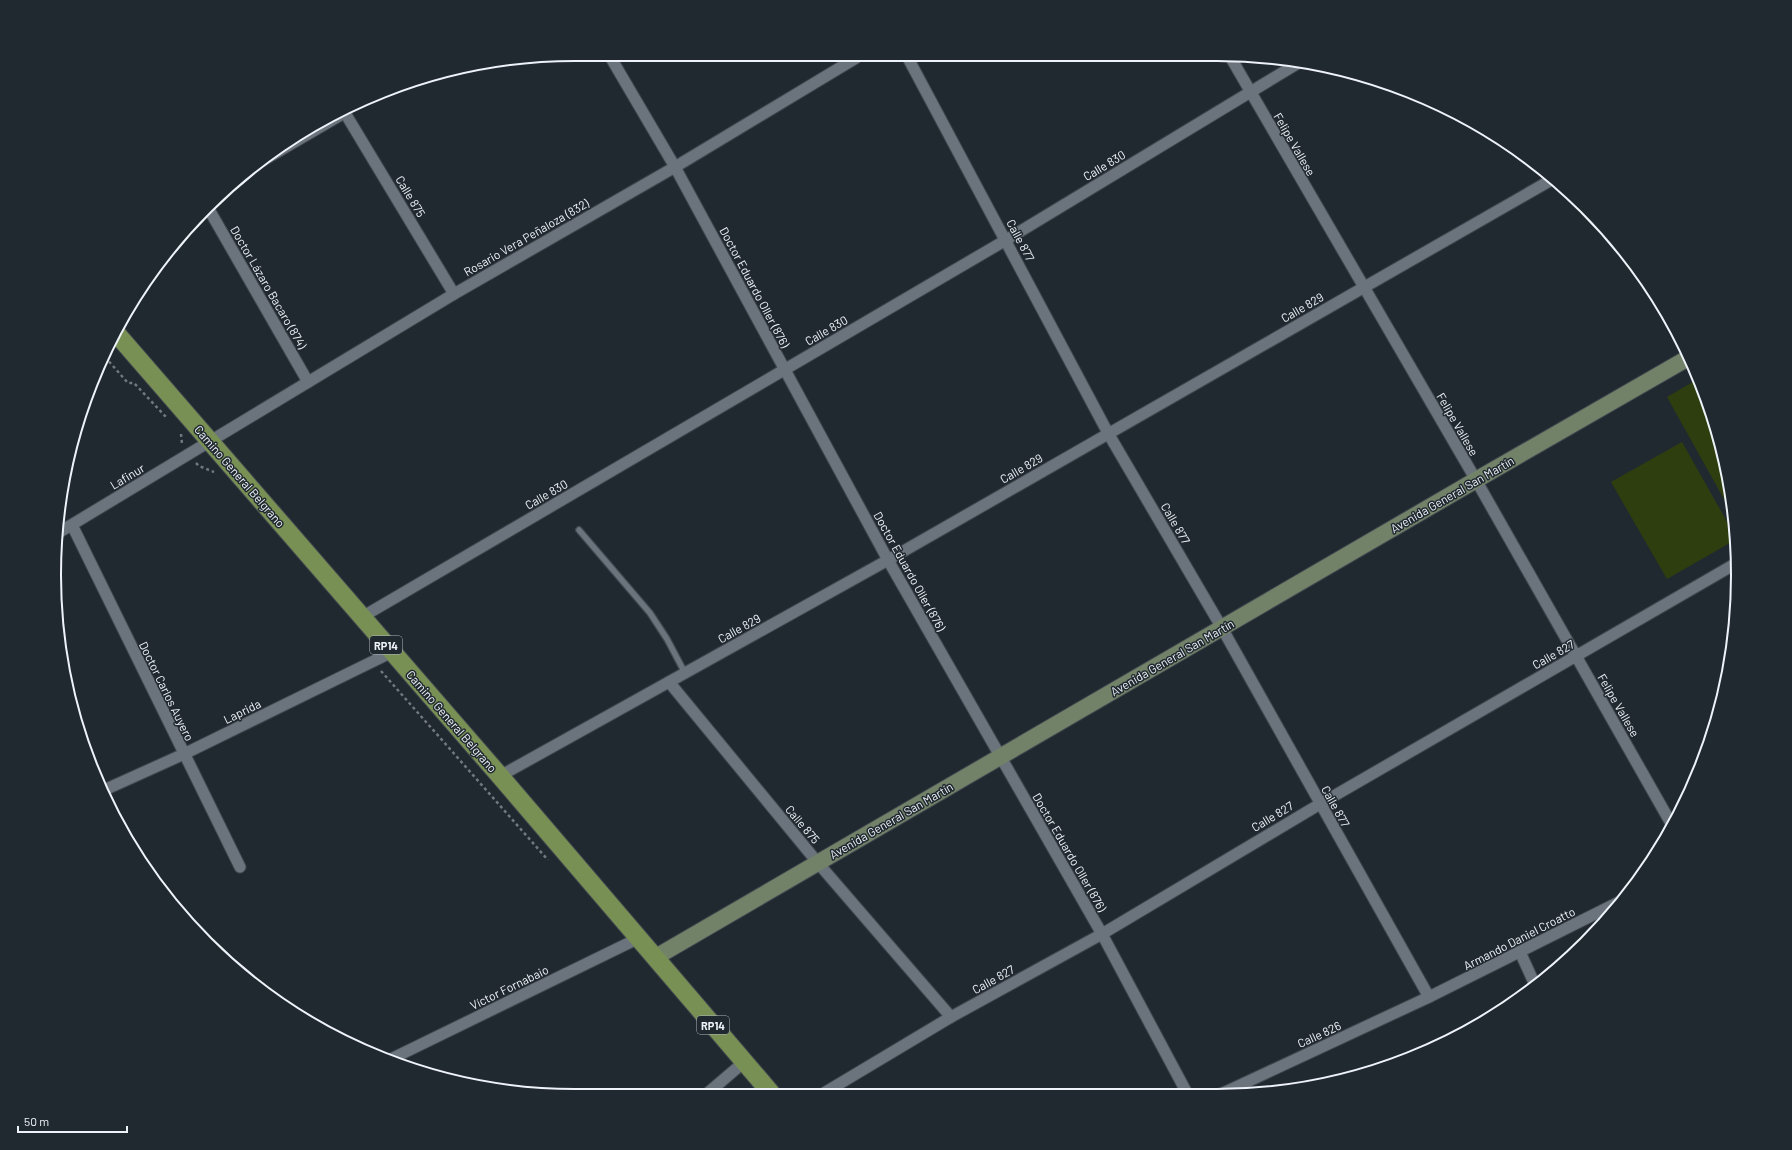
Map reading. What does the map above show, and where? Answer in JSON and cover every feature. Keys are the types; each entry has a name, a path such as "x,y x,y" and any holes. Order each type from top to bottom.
{"main road":[{"name":"Camino General Belgrano","path":"120,337 656,957 768,1089"},
{"name":"Avenida General San Martín","path":"656,957 1684,360"}],"street":[{"name":"Doctor Eduardo Oller (876)","path":"613,61 675,167 888,560 1102,934 1185,1089"},
{"name":"Rosario Vera Peñaloza (832)","path":"210,441 454,294 675,167 851,61"},
{"name":"Calle 877","path":"910,61 1108,433 1222,628 1429,997"},
{"name":"Felipe Vallese","path":"1233,61 1476,480 1669,819"},
{"name":"Calle 830","path":"362,616 1006,240 1292,67"},
{"name":"Calle 875","path":"345,115 454,294"},
{"name":"Calle 829","path":"500,776 888,560 1363,287 1548,183"},
{"name":"Doctor Lázaro Bacaro (874)","path":"212,212 308,382"},
{"name":"Lafinur","path":"63,530 210,441"},
{"name":"Doctor Carlos Auyero","path":"72,525 240,867"},
{"name":"Calle 827","path":"831,1089 951,1017 1102,934 1320,804 1731,566"},
{"name":"Laprida","path":"108,788 184,754 392,652"},
{"name":"Calle 875","path":"669,682 818,863 951,1017"},
{"name":"Armando Daniel Croatto","path":"1429,997 1609,907"},
{"path":"1591,916 1594,923"},
{"name":"Víctor Fornabaio","path":"402,1059 639,938"},
{"path":"1520,952 1533,980"},
{"name":"Calle 826","path":"1233,1089 1429,997"},
{"path":"712,1089 744,1062"}],"lane":[{"path":"579,530 650,612 685,672"}],"path":[{"path":"108,361 128,383 134,383 166,418"},
{"path":"177,429 182,435 182,445 199,466 212,470 217,476"},
{"path":"372,661 551,862"}],"green space":[{"path":"1693,382 1704,410 1713,442 1726,503 1667,397"},
{"path":"1682,442 1728,524 1730,543 1667,579 1611,482"}]}
